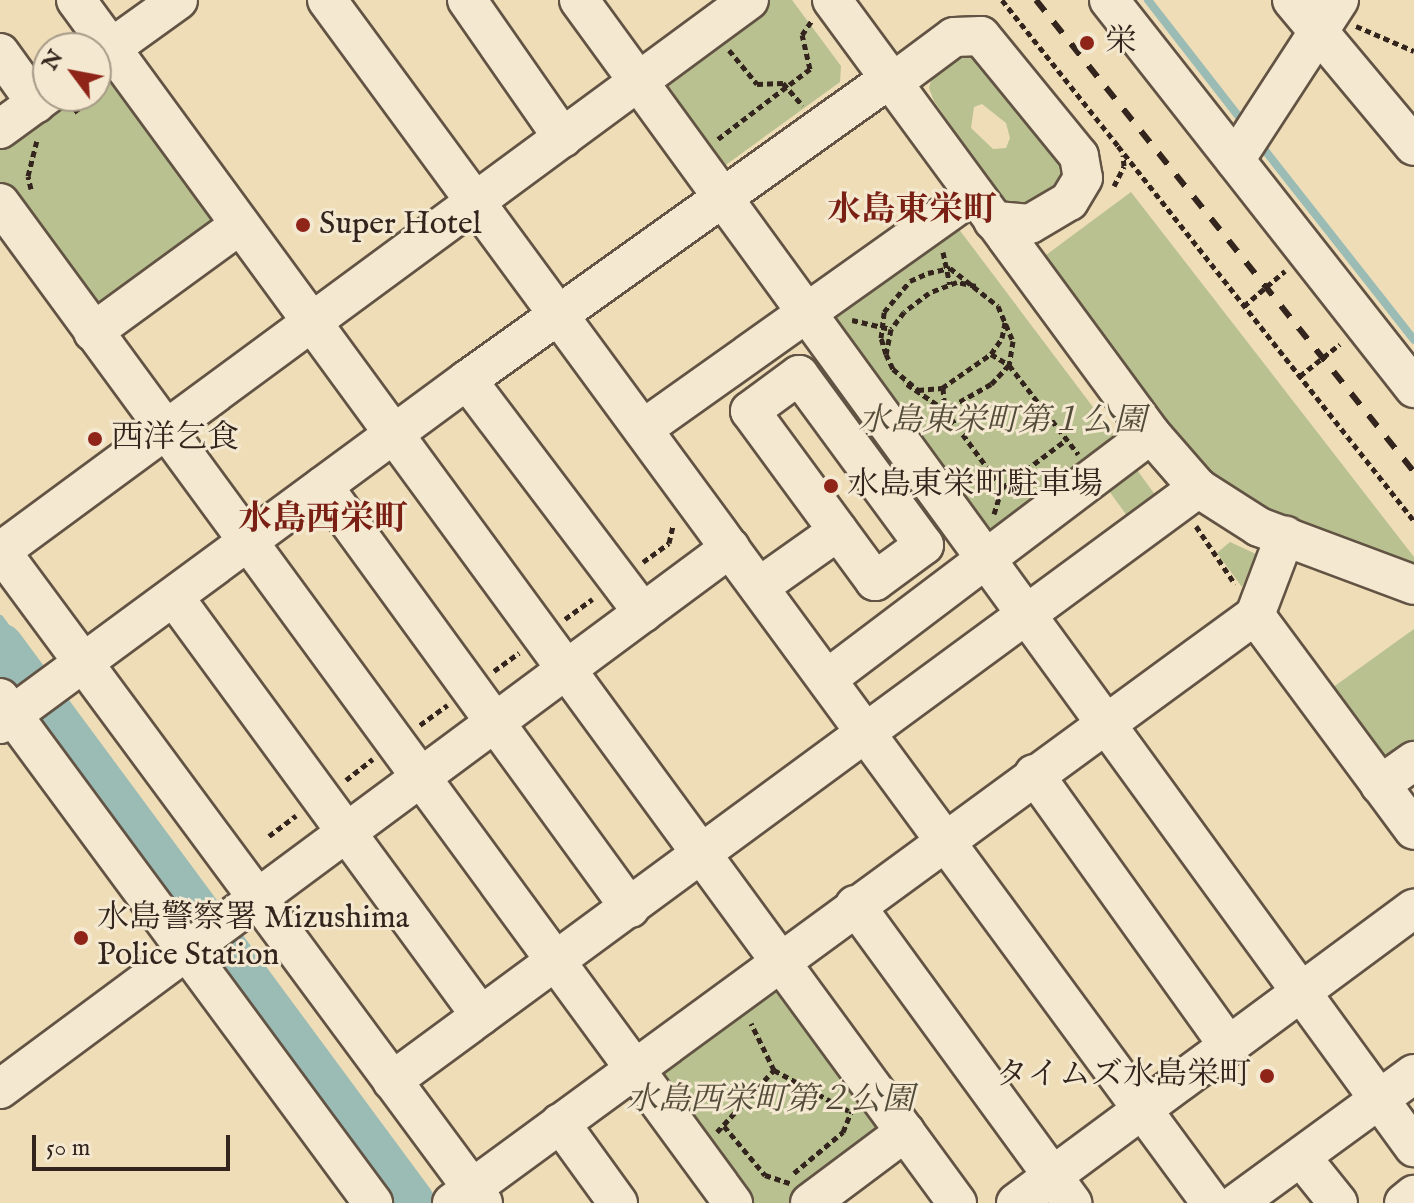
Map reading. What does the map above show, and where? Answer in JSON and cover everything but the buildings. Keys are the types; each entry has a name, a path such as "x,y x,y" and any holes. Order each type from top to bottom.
{"street":[{"path":"76,0 95,32"},
{"path":"178,0 112,60 314,321 779,961 864,1103 905,1132 957,1203"},
{"path":"467,0 563,138"},
{"path":"579,0 723,196 826,314 980,548 1304,990 1414,1147"},
{"path":"373,1203 220,927 0,551 639,81 700,14 749,0"},
{"path":"1109,0 1414,388"},
{"path":"1292,0 1329,15 1414,146"},
{"path":"334,2 475,201 1211,1203"},
{"path":"824,9 890,81 1151,434 1188,495 1414,585"},
{"path":"1235,160 1329,15"},
{"path":"984,208 1030,224 1069,201 1083,178 1079,156 981,36 954,37 723,196 70,672 10,710 220,927 392,1081 469,1198 560,1123 732,995 1255,615 1285,536"},
{"path":"0,53 38,117"},
{"path":"18,200 93,332 733,1203"},
{"path":"643,429 826,314 984,208"},
{"path":"93,332 240,225"},
{"path":"799,375 924,545 875,581 845,541 750,411 799,375"},
{"path":"467,380 643,613"},
{"path":"827,679 980,548 1151,434"},
{"path":"323,486 630,908"},
{"path":"392,1081 702,856 1188,495"},
{"path":"767,597 845,541"},
{"path":"0,1089 730,548"},
{"path":"174,597 481,1016"},
{"path":"1255,615 1414,830"},
{"path":"1380,785 1414,761"},
{"path":"1034,774 1229,1046"},
{"path":"855,905 1062,1190"},
{"path":"1016,1203 1062,1190 1142,1109 1414,908"},
{"path":"1237,1203 1414,1074"},
{"path":"560,1123 618,1203"},
{"path":"798,1192 905,1132"},
{"path":"1301,1157 1338,1203"},
{"path":"1404,1203 1414,1195"}],"path":[{"path":"694,157 810,69 802,35 824,9"},
{"path":"700,14 757,84 789,86 820,128"},
{"path":"1329,15 1414,51"},
{"path":"18,200 28,176 38,117"},
{"path":"1118,146 1414,521"},
{"path":"947,259 950,285"},
{"path":"945,410 970,399 1009,365 1013,341 987,293 950,268"},
{"path":"950,268 910,281 884,312 881,327 886,354 904,382 945,410 1002,488"},
{"path":"1244,306 1288,268"},
{"path":"886,354 891,329 916,301 950,285 966,283 987,293"},
{"path":"826,314 891,329"},
{"path":"904,382 925,391 943,388 991,354 1002,338 1005,322"},
{"path":"1300,376 1344,340"},
{"path":"980,548 1002,488 1066,440 1009,365 991,354"},
{"path":"943,388 945,410"},
{"path":"1188,495 1255,615"},
{"path":"732,995 764,1042 774,1070"},
{"path":"724,1126 765,1175 798,1192 806,1160 843,1132 864,1103 774,1070"},
{"path":"696,1152 774,1070"}],"green space":[{"path":"766,0 792,0 841,66 840,82 716,172 652,83"},
{"path":"977,52 1065,166 1059,199 1010,210 934,101 929,88 933,74 959,53","holes":["982,104 1006,123 1010,138 1006,148 993,149 971,128 974,107"]},
{"path":"112,68 225,225 94,318 0,187 0,148 51,112 112,112"},
{"path":"1131,192 1414,557 1414,574 1214,487 1038,261"},
{"name":"水島東栄町第１公園","path":"952,220 1123,447 998,541 827,314"},
{"path":"1132,463 1161,503 1132,523 1104,484"},
{"path":"1230,542 1256,554 1242,587 1217,553"},
{"path":"1414,629 1414,747 1399,758 1380,757 1325,693"},
{"name":"水島西栄町第２公園","path":"782,979 892,1129 792,1203 743,1203 649,1076"}],"waterway":[{"path":"1148,0 1246,126"},
{"path":"1260,144 1414,340"},
{"path":"0,619 44,679"},
{"path":"0,647 411,1203"},
{"path":"55,693 217,915"},
{"path":"230,932 428,1203"}],"railway":[{"path":"1036,0 1414,472"}],"place":[{"name":"栄","path":"1087,43"},
{"name":"Super Hotel","path":"303,225"},
{"name":"西洋乞食","path":"95,439"},
{"name":"水島東栄町駐車場","path":"831,486"},
{"name":"水島警察署 Mizushima Police Station","path":"81,938"},
{"name":"タイムズ水島栄町","path":"1267,1076"}],"district":[{"name":"水島東栄町","path":"912,211"},
{"name":"水島西栄町","path":"323,520"}]}
